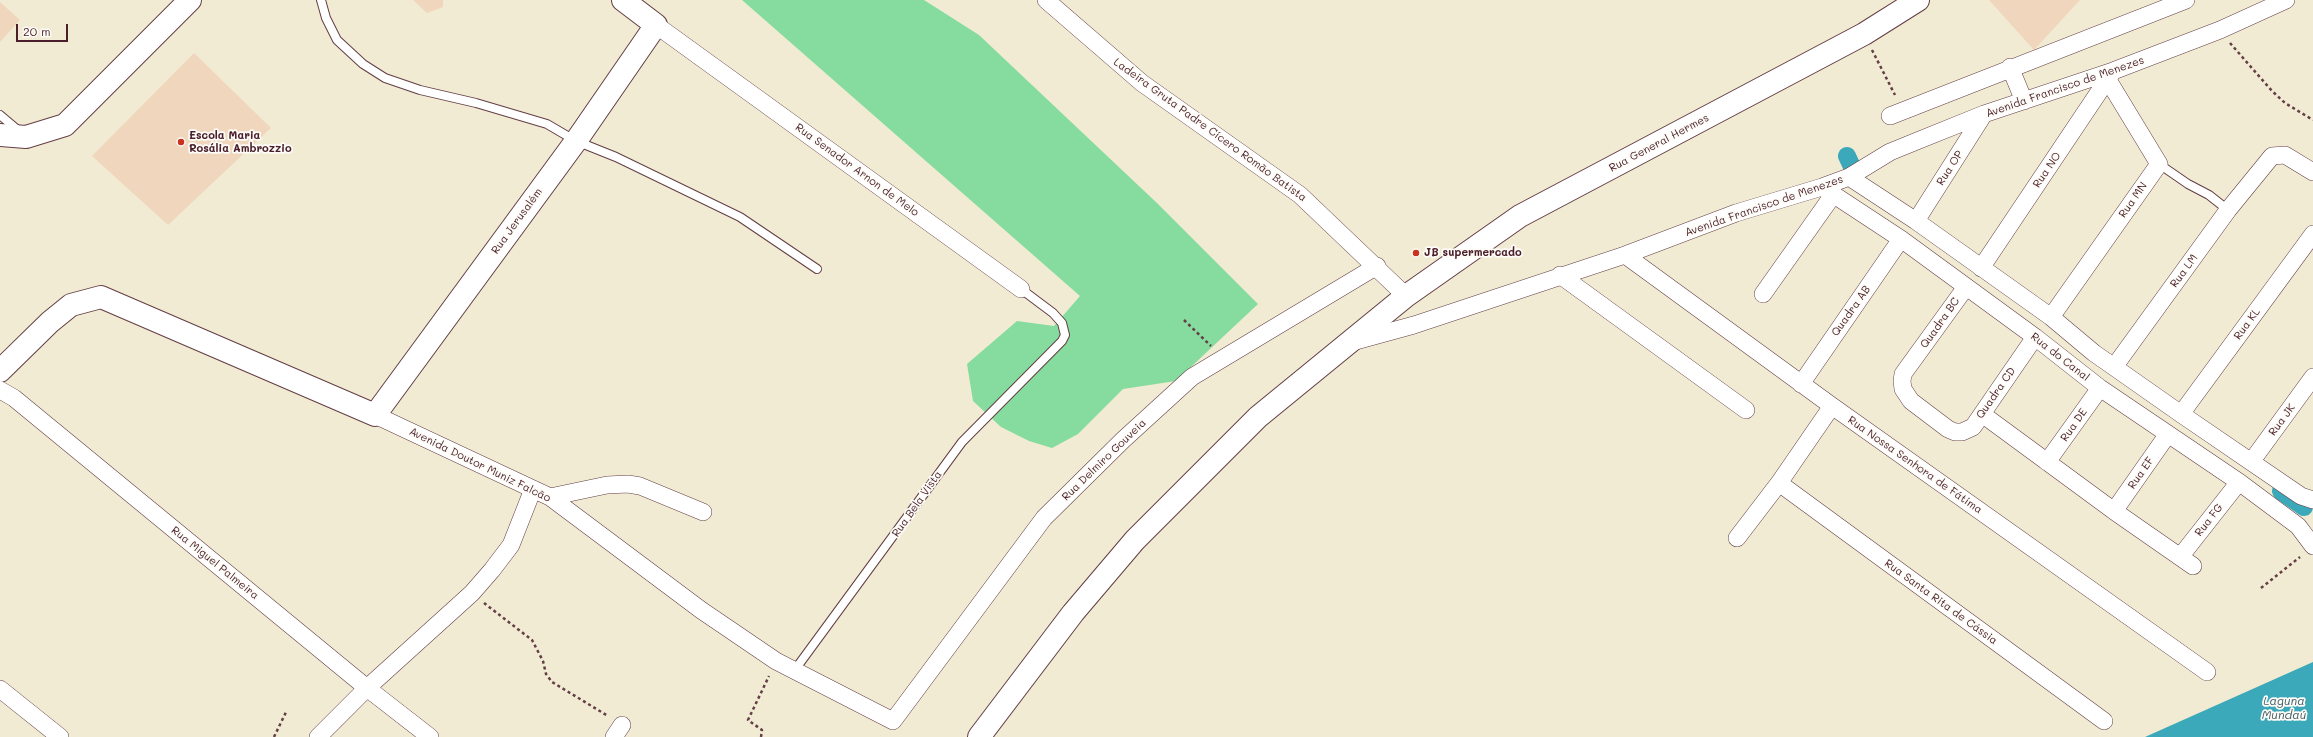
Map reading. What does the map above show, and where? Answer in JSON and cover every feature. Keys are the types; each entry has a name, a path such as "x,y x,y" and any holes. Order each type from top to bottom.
{"street":[{"path":"0,135 26,137 65,125 190,0"},
{"name":"Rua Senador Arnon de Melo","path":"623,0 1021,289"},
{"name":"Ladeira Gruta Padre Cícero Romão Batista","path":"1046,0 1142,83 1296,192 1376,266 1402,300"},
{"name":"Rua General Hermes","path":"979,737 1073,613 1134,540 1258,416 1352,342 1402,300 1520,216 1864,34 1918,0"},
{"path":"1897,114 2010,67 2186,0"},
{"name":"Avenida Francisco de Menezes","path":"1352,342 1414,325 1560,275 1625,255 1736,213 1828,191 1890,152 1984,114 2110,76 2220,30 2286,0"},
{"name":"Rua Jerusalém","path":"375,414 576,142 656,25"},
{"path":"2010,67 2024,101"},
{"path":"2110,76 2159,164"},
{"name":"Rua NO","path":"1981,268 2110,76"},
{"name":"Rua OP","path":"1916,221 1984,114"},
{"name":"Rua LM","path":"2114,367 2228,210 2272,156 2279,154 2285,155 2313,172"},
{"name":"Rua MN","path":"2051,317 2159,164"},
{"path":"1849,177 1916,221 2051,317 2114,367 2181,414 2301,496 2313,500"},
{"path":"1763,294 1828,191"},
{"name":"Rua do Canal","path":"1828,191 1901,239 2035,337 2100,388 2239,482 2298,526 2307,551"},
{"name":"Rua KL","path":"2181,414 2313,234"},
{"name":"Quadra AB","path":"1801,384 1901,239"},
{"name":"Rua Nossa Senhora de Fátima","path":"1625,255 1801,384 2207,672"},
{"name":"Rua Delmiro Gouveia","path":"894,721 1044,518 1123,440 1192,377 1376,266"},
{"path":"1560,275 1746,410"},
{"name":"Quadra BC","path":"1948,429 1911,401 1903,389 1903,374 1966,287"},
{"name":"Avenida Doutor Muniz Falcão","path":"0,371 50,322 71,305 101,297 111,300 165,325 375,414 550,497 701,610 776,661 894,721"},
{"path":"1402,300 1414,325"},
{"name":"Quadra CD","path":"1948,429 1955,432 1969,431 2035,337"},
{"name":"Rua JK","path":"2251,462 2313,377"},
{"name":"Rua DE","path":"2047,462 2100,388"},
{"name":"Rua Miguel Palmeira","path":"0,390 14,398 367,688 430,737"},
{"path":"1737,538 1779,483 1832,406"},
{"path":"1982,414 2114,511"},
{"name":"Rua EF","path":"2114,511 2168,434"},
{"name":"Rua FG","path":"2114,511 2187,562 2239,482"},
{"name":"Rua Santa Rita de Cássia","path":"1779,483 2104,722"},
{"path":"550,497 582,489 628,484 640,486 703,512"},
{"path":"318,737 367,688 472,594 511,545 533,489"},
{"path":"0,689 60,737"}],"lane":[{"path":"321,0 326,18 337,40 362,64 385,78 420,90 476,103 539,122 576,142 616,157 740,217 816,269"},
{"path":"0,115 26,137"},
{"path":"2159,164 2188,184 2209,195 2228,210"},
{"name":"Rua Senador Arnon de Melo","path":"1021,289 1053,313 1062,323 1065,336 1054,351"},
{"name":"Rua Bela Vista","path":"794,671 962,442 1054,351"}],"path":[{"path":"2220,30 2272,91 2285,103 2313,120"},
{"path":"1864,34 1897,114"},
{"path":"1184,320 1224,358"},
{"path":"2261,588 2307,551"},
{"path":"472,594 532,640 544,661 546,674 552,682 618,731"},
{"path":"761,737 762,730 748,720 776,661"},
{"path":"274,737 287,710"}],"shaded area":[{"path":"413,0 443,0 443,7 427,13"},
{"path":"1989,0 2080,0 2034,50"},
{"path":"0,2 20,20 0,42"},
{"name":"Escola Maria Rosália Ambrozzio","path":"194,53 271,128 168,225 92,156"}],"green space":[{"path":"742,0 924,0 979,35 1158,204 1258,304 1176,381 1123,389 1078,434 1052,448 1029,441 1001,427 973,401 967,364 1017,321 1054,326 1080,296"}],"water":[{"name":"Laguna Mundaú","path":"2313,662 2313,737 2145,737"}],"waterway":[{"path":"1847,156 1853,169"},
{"path":"2281,491 2304,507"}],"place":[{"name":"Escola Maria Rosália Ambrozzio","path":"181,142"},
{"name":"JB supermercado","path":"1416,253"}]}
